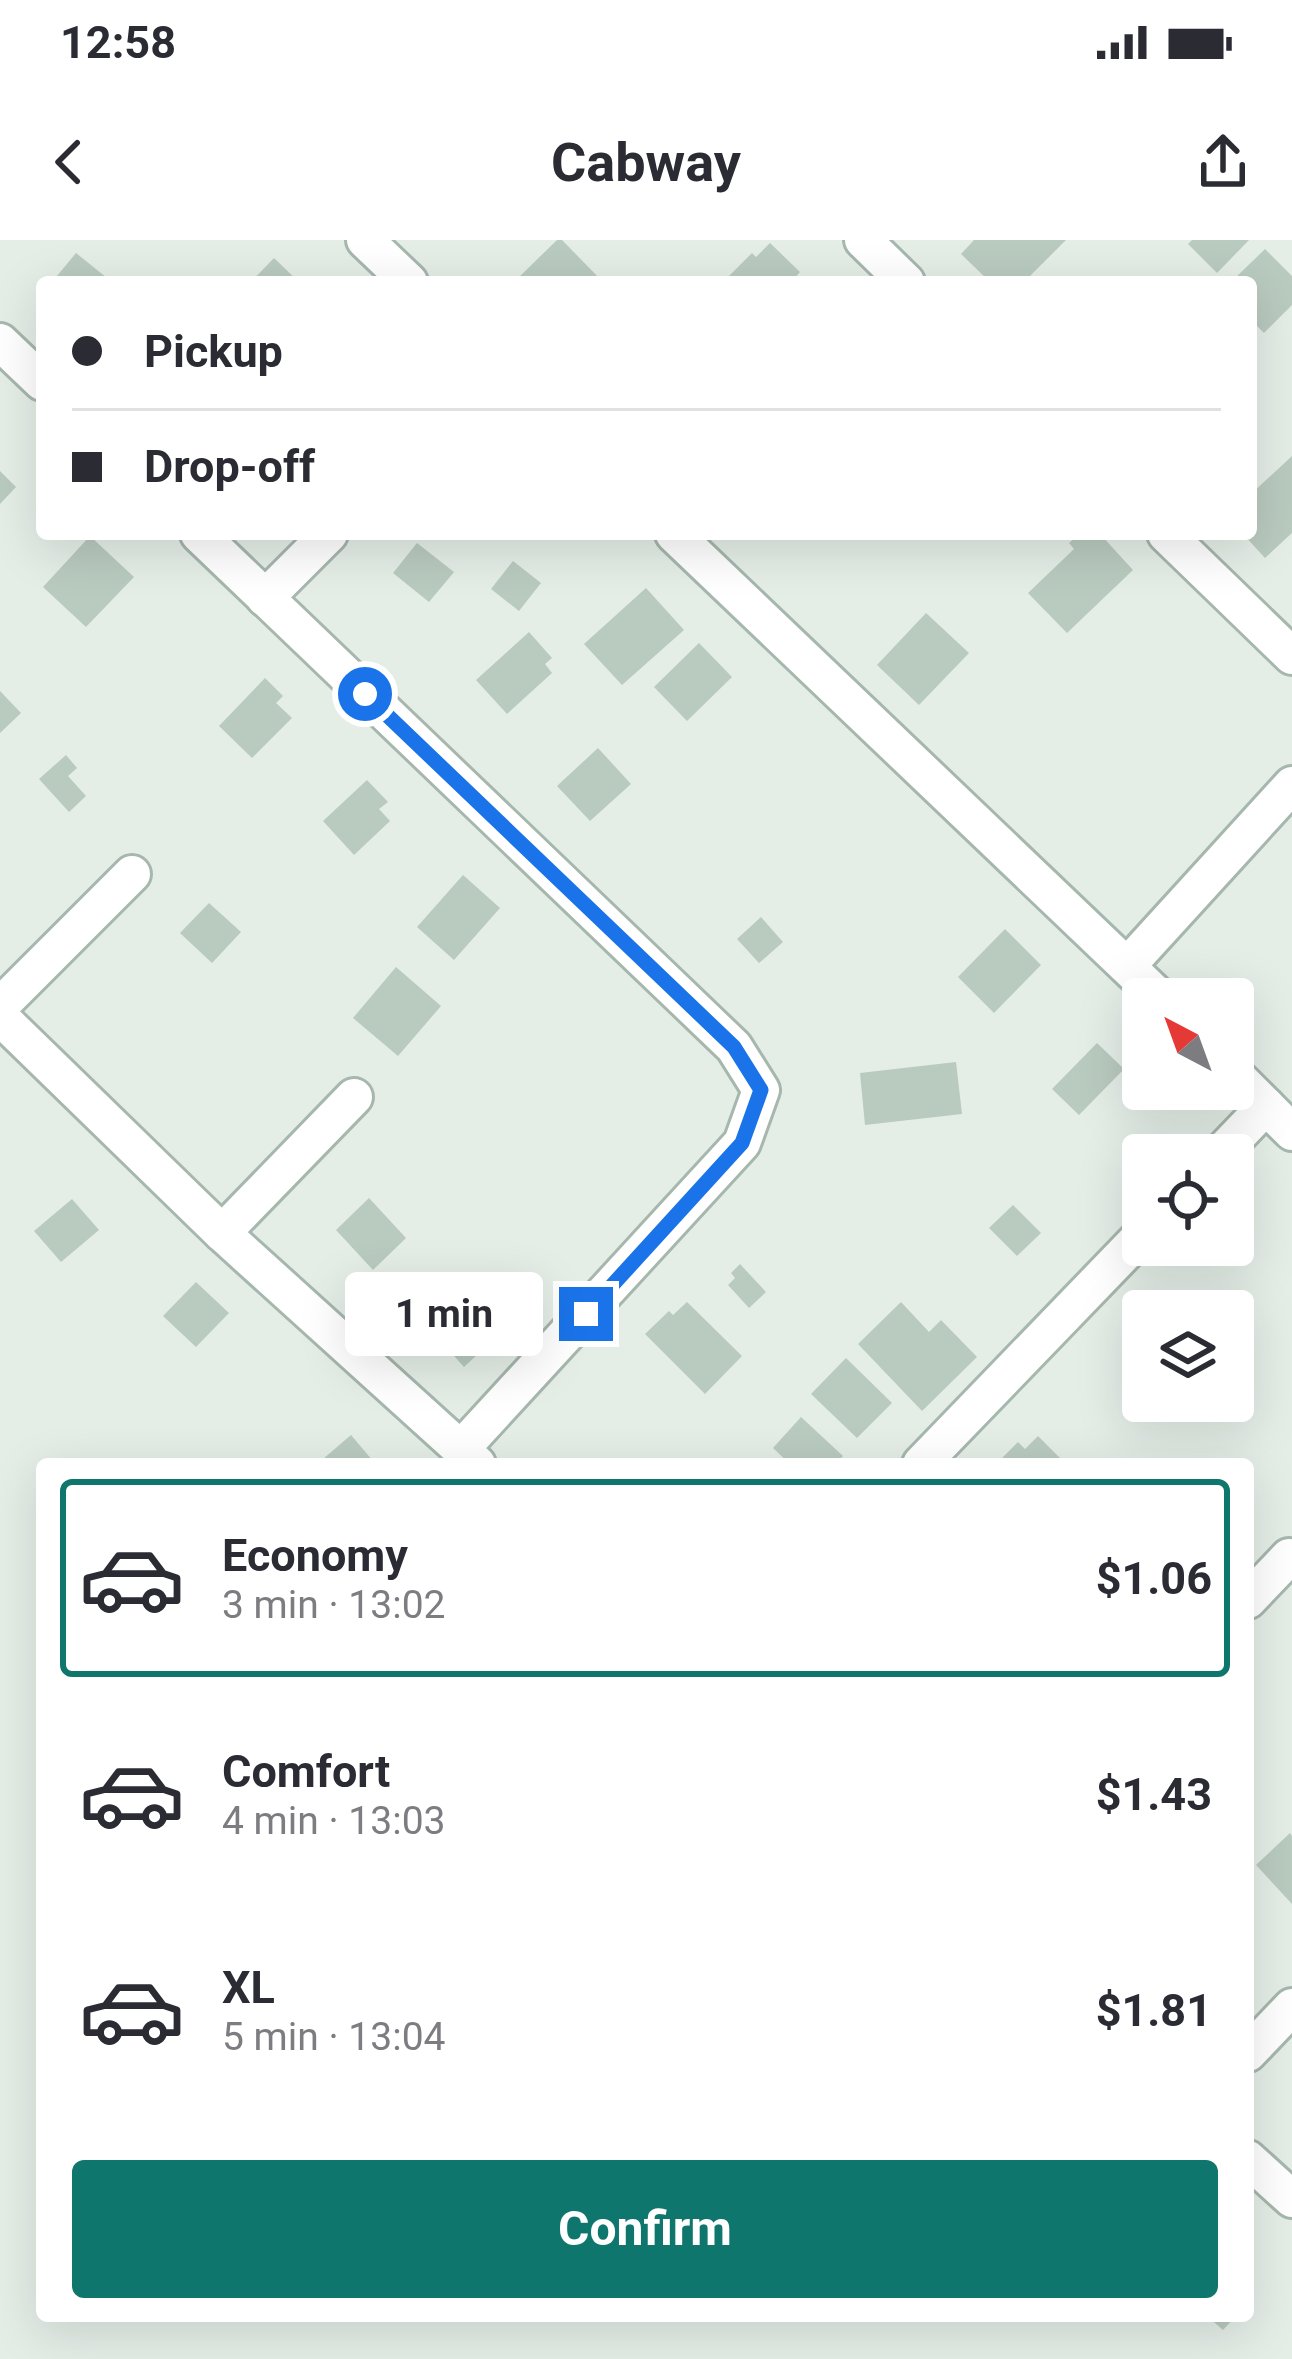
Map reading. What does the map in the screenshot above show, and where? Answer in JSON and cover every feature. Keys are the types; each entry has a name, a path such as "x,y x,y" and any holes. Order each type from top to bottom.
{"street":[{"path":"365,240 403,276"},
{"path":"863,240 900,276"},
{"path":"0,342 36,376"},
{"path":"0,1017 222,1233 469,1457 742,1143 761,1090 734,1047 205,540"},
{"path":"265,598 323,540"},
{"path":"680,540 1141,978"},
{"path":"1172,540 1292,656"},
{"path":"1128,965 1292,785"},
{"path":"0,1006 131,874"},
{"path":"1254,1094 1279,1119"},
{"path":"222,1233 355,1097"},
{"path":"927,1458 1122,1256"},
{"path":"1254,1594 1288,1557"},
{"path":"1254,2048 1292,2007"},
{"path":"1254,2164 1292,2199"}],"building":[{"path":"562,240 597,276 520,276"},
{"path":"974,240 1066,240 1030,276 984,276 961,254"},
{"path":"1192,240 1249,240 1217,273 1188,244"},
{"path":"770,243 800,272 796,276 729,276 752,253 756,257"},
{"path":"1265,249 1292,276 1292,305 1264,333 1257,326 1257,276 1237,276"},
{"path":"76,253 105,276 57,276"},
{"path":"274,258 293,276 257,276"},
{"path":"1292,456 1292,533 1265,558 1248,540 1257,540 1257,488"},
{"path":"0,471 16,487 0,504"},
{"path":"86,540 94,540 134,577 86,627 43,587"},
{"path":"1106,540 1133,570 1067,633 1028,593 1074,549 1069,543"},
{"path":"417,543 454,572 429,602 393,573"},
{"path":"513,561 541,583 519,611 491,589"},
{"path":"646,588 684,630 622,685 584,644"},
{"path":"926,613 969,653 919,705 877,665"},
{"path":"529,632 552,658 545,664 552,673 507,714 476,680"},
{"path":"699,643 732,677 687,721 654,687"},
{"path":"265,678 283,696 276,703 292,718 252,758 219,726"},
{"path":"0,691 21,713 0,733"},
{"path":"598,748 631,784 590,821 557,786"},
{"path":"66,755 77,768 68,776 86,796 69,812 39,779"},
{"path":"367,780 388,802 379,809 390,821 354,855 323,821"},
{"path":"463,875 500,908 454,960 417,927"},
{"path":"209,903 241,932 212,963 180,933"},
{"path":"761,917 783,942 759,963 737,939"},
{"path":"1005,929 1041,965 994,1013 958,977"},
{"path":"396,967 441,1006 398,1056 353,1018"},
{"path":"1097,1043 1122,1067 1079,1115 1052,1089"},
{"path":"956,1062 962,1114 865,1125 860,1073"},
{"path":"369,1198 406,1238 373,1270 336,1230"},
{"path":"72,1199 99,1230 61,1262 34,1231"},
{"path":"1013,1205 1041,1233 1017,1256 989,1228"},
{"path":"740,1264 766,1292 749,1308 728,1285"},
{"path":"196,1282 229,1313 196,1347 163,1316"},
{"path":"448,1297 452,1302 457,1298 494,1339 464,1367 429,1328 435,1323 428,1315"},
{"path":"687,1302 742,1356 705,1394 645,1334 669,1311 673,1315"},
{"path":"901,1302 929,1332 941,1320 977,1357 922,1411 858,1344"},
{"path":"846,1358 892,1403 857,1438 811,1394"},
{"path":"801,1417 843,1456 784,1458 773,1448"},
{"path":"351,1435 370,1458 324,1458"},
{"path":"1038,1436 1060,1458 1002,1458 1018,1442 1025,1449"},
{"path":"1290,1833 1292,1836 1292,1904 1256,1865"}],"route":[{"path":"365,694 734,1047 761,1090 742,1143 586,1314"}]}
